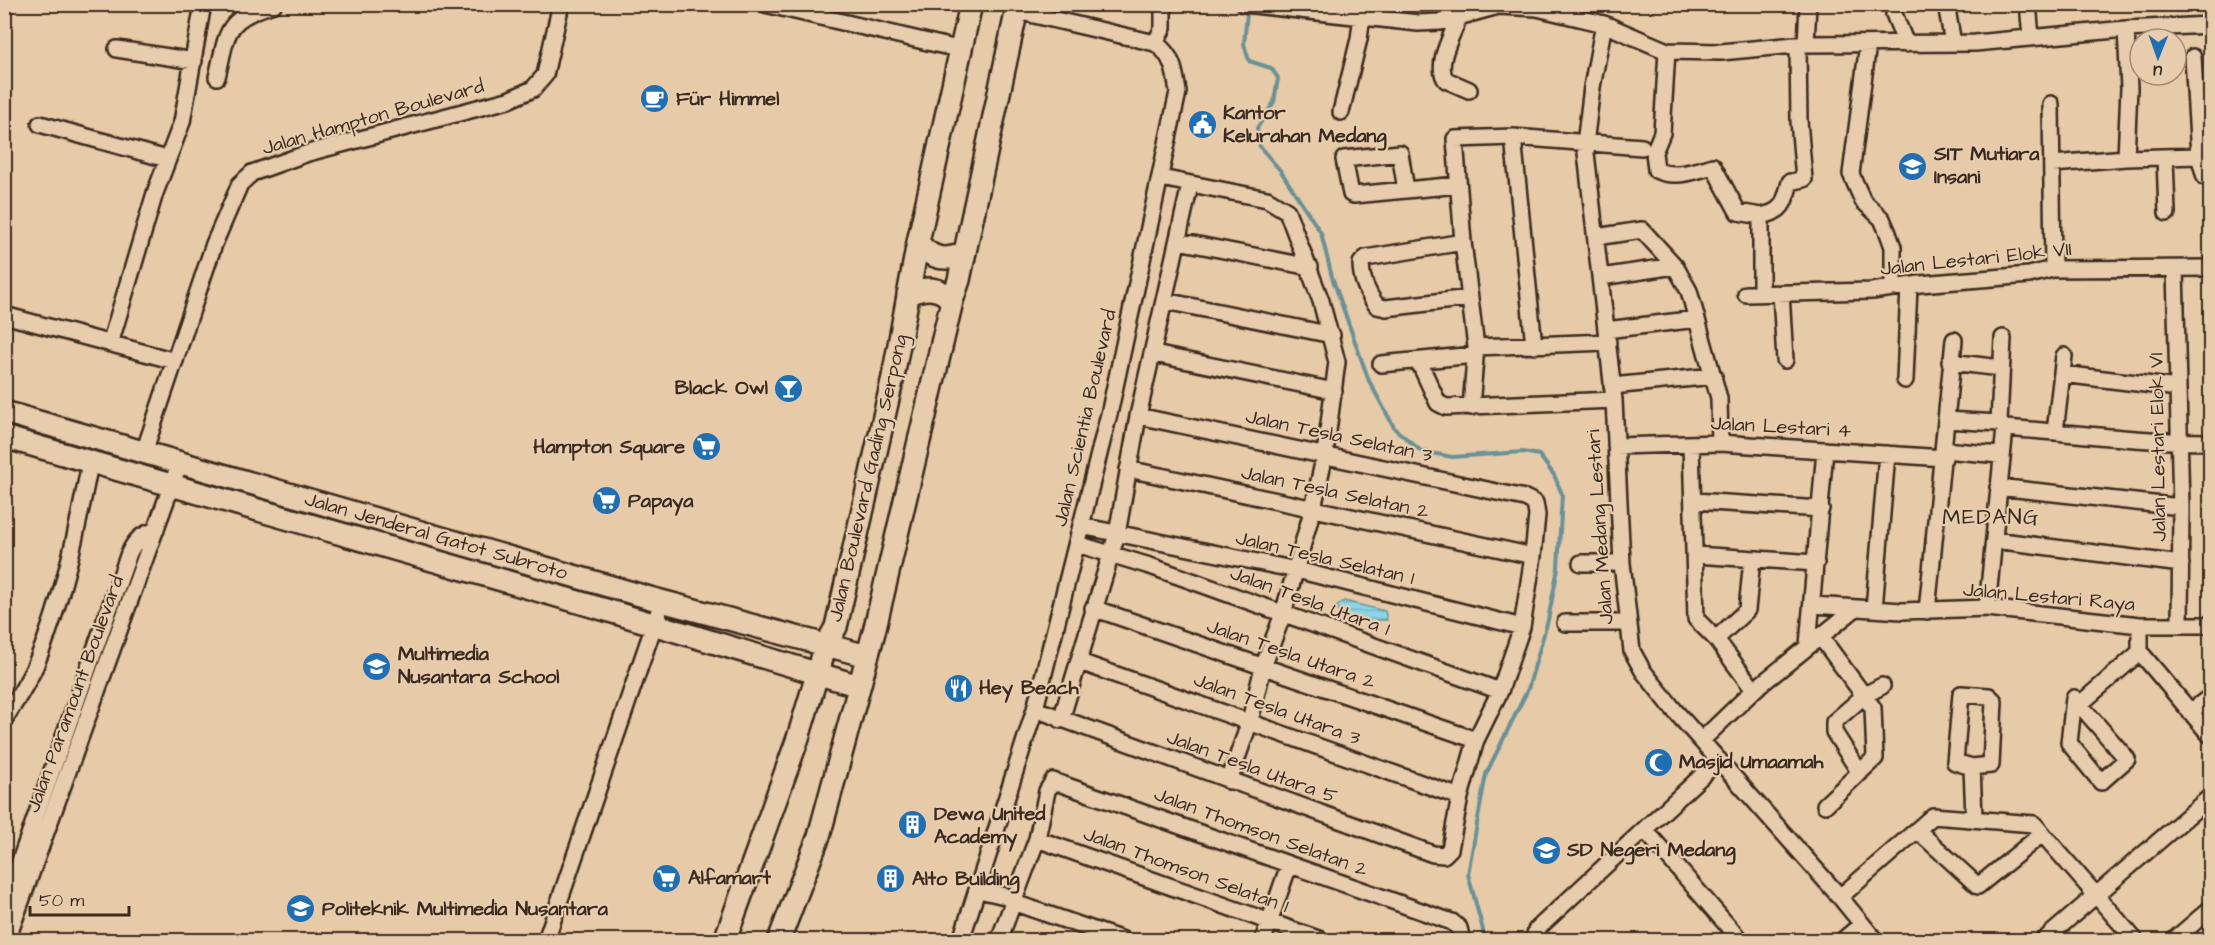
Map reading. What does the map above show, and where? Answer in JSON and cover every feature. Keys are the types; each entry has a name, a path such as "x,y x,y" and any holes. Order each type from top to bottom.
{"main road":[{"name":"Jalan Boulevard Gading Serpong","path":"725,940 818,675 826,645 839,615 893,377 918,242 971,4"},
{"name":"Jalan Boulevard Gading Serpong","path":"779,940 819,836 867,656 952,301 959,280 1017,8"},
{"path":"918,242 931,256 941,259 954,258 964,253"},
{"path":"909,294 934,288 946,294 952,301"},
{"name":"Jalan Jenderal Gatot Subroto","path":"4,412 662,602 867,656"},
{"name":"Jalan Jenderal Gatot Subroto","path":"4,437 859,686"}],"street":[{"path":"110,344 167,159 182,122 203,4"},
{"path":"217,77 227,35 233,24 240,16 274,4"},
{"name":"Jalan Hampton Boulevard","path":"144,452 214,244 240,184 252,173 308,153 508,100 533,89 545,75 561,4"},
{"path":"765,4 962,50"},
{"path":"1017,8 1155,42 1163,28 1163,11 1167,4"},
{"path":"1244,4 1362,15 1418,23 1440,22 1464,11 1498,6 1559,9 1604,24 1667,51 1722,52 1802,45 1953,43 2126,29 2211,26"},
{"path":"1667,51 1662,133 1654,152 1656,170 1669,175 1684,174 1713,166 1737,212 1761,216 1778,211 1785,204 1789,183 1804,179 1799,121 1802,45 1808,4"},
{"path":"1946,4 1953,43"},
{"path":"2028,4 2031,37"},
{"path":"1464,11 1443,61 1442,72 1446,80 1469,90"},
{"path":"1894,14 1906,44"},
{"path":"1341,112 1359,39 1362,15"},
{"name":"Jalan Medang Lestari","path":"1604,24 1592,87 1585,144 1613,393 1622,563 1627,623 1632,651 1643,671 1875,940"},
{"path":"2126,29 2129,88 2126,158"},
{"name":"Jalan Scientia Boulevard","path":"961,940 984,892 1035,709 1110,410 1161,178 1178,92 1174,67 1165,49 1155,42"},
{"path":"1868,44 1851,174 1863,201 1882,219 1888,233 1893,247 1893,288"},
{"path":"117,49 194,61"},
{"path":"2193,57 2199,156 2205,177 2211,179"},
{"path":"2051,104 2053,269"},
{"path":"40,124 167,159"},
{"path":"1513,137 1534,346"},
{"path":"1471,406 1475,351 1455,138 1513,137 1642,147"},
{"path":"2053,164 2126,158 2199,156"},
{"path":"2165,157 2167,213"},
{"path":"1161,178 1266,199 1287,211 1310,267 1332,335 1337,362 1325,454 1313,508 1297,570 1263,667 1250,721 1229,781"},
{"path":"1059,719 1080,662 1093,608 1117,534 1138,416 1154,354 1190,184"},
{"path":"1406,190 1458,185"},
{"path":"1761,216 1761,293"},
{"path":"1596,237 1642,230 1675,266 1689,291 1714,376 1719,398 1720,443"},
{"path":"1178,241 1310,267"},
{"path":"1463,242 1366,258 1361,263 1361,276 1369,296 1377,306 1386,308 1469,298"},
{"path":"1601,277 1675,266"},
{"name":"Jalan Lestari Elok VII","path":"1746,294 1872,291 2029,275 2053,269 2211,268"},
{"name":"Jalan Lestari Elok VI","path":"2175,269 2181,507 2180,625"},
{"path":"1905,380 1909,286"},
{"path":"1781,293 1785,360"},
{"path":"1165,301 1332,335"},
{"path":"4,315 175,361"},
{"path":"1381,364 1419,362 1475,351 1607,336 1697,319"},
{"path":"1987,608 2002,425 2003,338"},
{"path":"1927,611 1954,340"},
{"path":"1154,354 1334,391"},
{"path":"2055,432 2064,356"},
{"path":"1419,362 1442,406 1471,406 1613,393 1714,376"},
{"path":"1950,362 2001,368"},
{"path":"2062,374 2178,388"},
{"name":"Jalan Tesla Selatan 3","path":"1138,416 1325,454 1531,500 1535,503 1537,516 1533,556"},
{"path":"1946,420 2055,432 2179,442 2211,442"},
{"name":"Jalan Lestari 4","path":"1616,446 1720,443 1887,454 2000,455"},
{"path":"1691,444 1696,619 1716,639 1754,690"},
{"path":"1825,805 1875,758 1873,708 1865,695 1814,641 1813,605 1826,450"},
{"path":"1874,609 1887,454"},
{"name":"Jalan Paramount Boulevard","path":"7,940 180,462"},
{"path":"4,720 36,665 53,618 68,567 90,463"},
{"name":"Jalan Tesla Selatan 2","path":"1128,469 1533,556"},
{"path":"1998,487 2181,507"},
{"path":"1694,501 1821,509"},
{"name":"Jalan Tesla Selatan 1","path":"1081,526 1297,570 1522,627"},
{"path":"4,906 129,554 136,540 156,530"},
{"path":"1994,540 2181,564"},
{"path":"1153,567 1160,542"},
{"name":"Jalan Tesla Utara 1","path":"1077,544 1153,567 1500,691"},
{"path":"1695,555 1816,563"},
{"path":"1460,797 1476,741 1500,691 1522,627 1533,556"},
{"path":"1716,639 1747,610 1752,559"},
{"path":"1581,563 1622,563"},
{"path":"546,940 662,602"},
{"name":"Jalan Lestari Raya","path":"1813,605 1927,611 1987,608 2140,625 2211,625"},
{"name":"Jalan Tesla Utara 2","path":"1093,608 1476,741"},
{"path":"1702,740 1754,690 1856,608"},
{"path":"1565,623 1627,623"},
{"path":"2140,625 2140,652 2211,735"},
{"path":"2080,704 2140,652"},
{"name":"Jalan Tesla Utara 3","path":"1080,662 1460,797"},
{"path":"1860,772 1833,727 1834,722 1865,695 1882,686"},
{"path":"1960,694 1989,696 1995,707 1992,764 1972,767 1959,765 1954,762 1953,757 1960,694"},
{"path":"2190,712 2211,697"},
{"path":"2074,698 2080,704 2127,759 2101,782 2069,743 2072,701 2074,698"},
{"name":"Jalan Tesla Utara 5","path":"1035,709 1433,854 1444,855 1450,849 1460,797"},
{"path":"1534,940 1536,930 1719,760"},
{"path":"1972,767 1974,819"},
{"name":"Jalan Thomson Selatan 2","path":"1037,839 1047,791 1051,782 1056,782 1452,922 1459,928 1462,940"},
{"path":"2044,940 2211,797"},
{"path":"1839,897 1934,816 2034,824 2134,940"},
{"path":"1645,830 1740,940"},
{"path":"1917,830 1978,886 2042,834"},
{"path":"999,940 1011,902 1037,839"},
{"name":"Jalan Thomson Selatan 1","path":"1037,839 1321,940"},
{"path":"1263,940 1289,865"},
{"path":"984,892 993,899 1011,902 1123,940"},
{"path":"2174,940 2211,909"},
{"path":"1843,940 1861,925"}],"water":[{"path":"1344,601 1385,611 1387,620 1377,620 1376,624 1341,615 1337,606"}],"waterway":[{"path":"1247,13 1244,44 1249,61 1271,68 1278,78 1274,102 1257,128 1260,147 1280,170 1321,233 1332,277 1369,381 1395,429 1421,451 1452,457 1523,452 1539,455 1554,475 1562,494 1558,568 1548,620 1528,689 1486,774 1468,874 1483,930 1483,940"}],"place":[{"name":"Für Himmel","path":"655,99"},
{"name":"Kantor Kelurahan Medang","path":"1202,125"},
{"name":"SIT Mutiara Insani","path":"1913,166"},
{"name":"Black Owl","path":"789,388"},
{"name":"Hampton Square","path":"706,447"},
{"name":"Papaya","path":"607,501"},
{"name":"Multimedia Nusantara School","path":"377,666"},
{"name":"Hey Beach","path":"958,688"},
{"name":"Masjid Umaamah","path":"1658,762"},
{"name":"Dewa United Academy","path":"913,825"},
{"name":"SD Negeri Medang","path":"1546,850"},
{"name":"Alfamart","path":"667,878"},
{"name":"Alto Building","path":"891,879"},
{"name":"Politeknik Multimedia Nusantara","path":"301,909"}],"district":[{"name":"MEDANG","path":"1991,517"}]}
